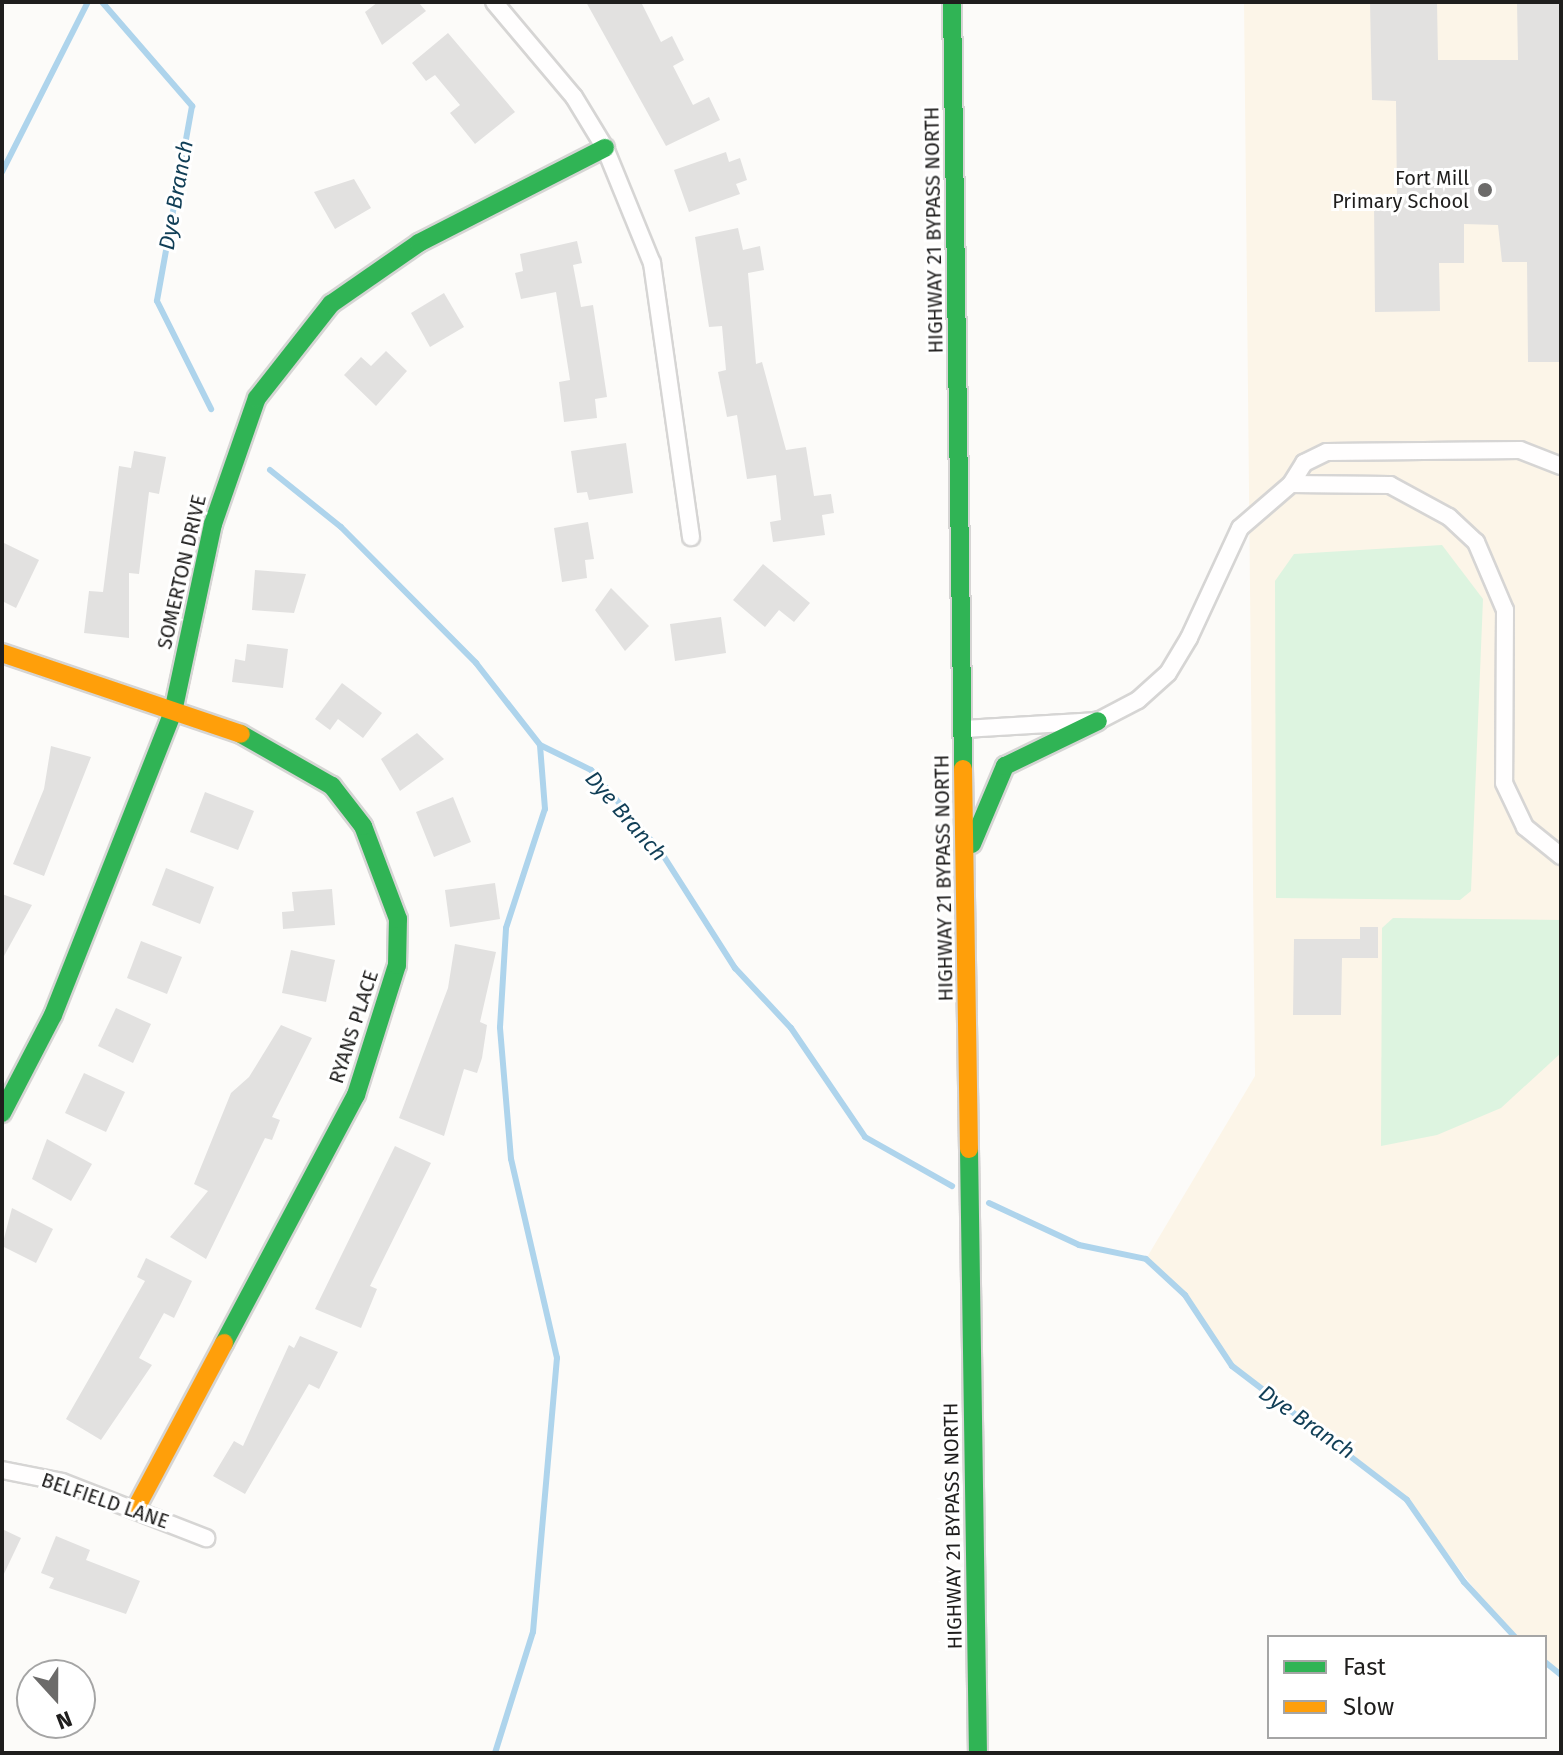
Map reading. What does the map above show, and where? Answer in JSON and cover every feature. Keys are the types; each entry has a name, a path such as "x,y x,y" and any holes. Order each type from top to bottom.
{"street":[{"path":"494,2 574,97 605,148 652,263 691,537"},
{"name":"HIGHWAY 21 BYPASS NORTH","path":"952,2 978,1753"},
{"name":"SOMERTON DRIVE","path":"2,1113 53,1015 173,712 213,524 257,398 331,304 419,243 605,148"},
{"path":"966,861 1005,766 1098,721 1168,673 1240,528 1291,484 1304,463 1327,452 1520,450 1561,466"},
{"path":"1291,484 1390,485 1449,517 1476,542 1505,610 1504,783 1525,827 1561,856"},
{"name":"RYANS PLACE","path":"2,653 263,741 332,786 386,873 398,919 397,965 356,1095 136,1508"},
{"path":"964,729 1098,721"},
{"name":"BELFIELD LANE","path":"2,1470 136,1508 206,1538"}],"shaded area":[{"path":"1244,2 1561,2 1561,1675 1547,1664 1547,1635 1512,1635 1505,1629 1407,1500 1232,1366 1185,1295 1146,1259 1255,1076"}],"green space":[{"path":"1442,545 1483,599 1471,891 1460,900 1276,898 1275,581 1294,554"},
{"path":"1393,918 1561,920 1561,1053 1501,1108 1437,1135 1381,1146 1382,928"}],"building":[{"path":"378,2 418,2 426,11 382,45 365,12"},
{"path":"586,2 641,2 661,42 672,36 684,60 673,66 693,105 709,97 720,120 666,146"},
{"path":"1370,2 1437,2 1438,60 1518,60 1517,2 1561,2 1561,362 1528,362 1527,262 1502,262 1498,225 1464,224 1464,263 1439,263 1440,311 1375,312 1374,202 1397,202 1396,101 1372,100"},
{"path":"448,33 515,112 475,144 450,113 460,105 435,75 426,81 412,63"},
{"path":"726,152 729,162 740,158 747,180 736,184 740,194 689,212 674,170"},
{"path":"354,179 371,208 335,229 314,192"},
{"path":"738,228 743,250 760,246 764,270 748,273 756,364 762,362 786,450 806,447 814,496 831,494 834,513 822,515 825,535 773,542 770,522 781,520 776,475 747,479 737,415 727,417 718,372 726,370 722,326 709,327 695,237"},
{"path":"577,241 582,263 573,265 581,307 593,305 607,397 595,399 597,418 564,422 559,382 570,380 556,292 521,299 515,273 523,271 520,254"},
{"path":"444,293 464,327 430,347 411,313"},
{"path":"386,351 407,371 376,406 344,375 361,357 371,366"},
{"path":"626,443 633,493 589,500 587,492 577,493 571,451"},
{"path":"134,451 166,457 159,494 149,492 139,574 129,573 129,638 84,633 89,591 103,592 119,466 131,468"},
{"path":"588,522 594,559 585,560 587,578 562,582 554,528"},
{"path":"2,542 39,560 16,608 2,601"},
{"path":"763,564 810,603 794,622 779,610 765,627 733,600"},
{"path":"255,570 306,574 294,613 252,610"},
{"path":"611,588 649,626 625,651 595,610"},
{"path":"721,617 726,653 675,661 670,624"},
{"path":"247,644 288,649 283,688 232,682 235,659 245,661"},
{"path":"342,683 382,713 363,738 338,719 330,730 315,719"},
{"path":"417,733 444,759 400,791 381,759"},
{"path":"51,746 91,757 44,876 13,864 44,789"},
{"path":"205,792 254,811 238,850 190,832"},
{"path":"453,797 471,842 434,857 416,812"},
{"path":"166,868 214,887 200,924 152,905"},
{"path":"495,883 500,919 450,927 445,890"},
{"path":"332,889 335,925 283,929 282,912 294,911 292,892"},
{"path":"2,894 32,905 4,956 2,956"},
{"path":"1360,927 1378,927 1378,958 1342,958 1341,1015 1293,1015 1294,939 1360,939"},
{"path":"141,941 182,957 167,994 127,978"},
{"path":"455,944 496,952 480,1022 487,1025 482,1058 477,1073 464,1069 444,1136 399,1118 448,988"},
{"path":"291,950 335,960 326,1002 282,993"},
{"path":"116,1008 151,1024 133,1063 98,1046"},
{"path":"281,1025 312,1038 272,1117 280,1120 272,1140 265,1138 206,1259 170,1237 208,1191 194,1184 231,1093 249,1077"},
{"path":"84,1073 125,1092 106,1132 65,1113"},
{"path":"47,1139 92,1164 71,1201 32,1179"},
{"path":"395,1146 431,1163 370,1286 377,1289 361,1328 315,1309"},
{"path":"12,1208 53,1229 36,1263 2,1246"},
{"path":"146,1258 192,1281 174,1318 164,1313 139,1358 152,1365 101,1440 66,1419 145,1281 137,1277"},
{"path":"300,1336 338,1352 319,1389 309,1384 245,1494 213,1476 234,1441 243,1446 289,1345 294,1348"},
{"path":"2,1529 21,1538 2,1578"},
{"path":"56,1536 90,1550 86,1560 140,1581 126,1614 49,1588 54,1578 41,1573"}],"waterway":[{"path":"2,172 88,2"},
{"name":"Dye Branch","path":"102,2 192,106 157,301 211,409"},
{"name":"Dye Branch","path":"270,470 341,527 476,663 540,745 591,770 661,852 735,968 791,1028 865,1137 952,1186"},
{"path":"495,1753 533,1632 557,1358 511,1159 500,1027 506,928 545,809 540,745"},
{"name":"Dye Branch","path":"989,1203 1079,1245 1146,1259 1185,1295 1232,1366 1407,1500 1464,1582 1513,1635"},
{"name":"Dye Branch","path":"1547,1664 1561,1675"}],"traffic: fast":[{"path":"952,2 963,769"},
{"path":"2,1113 53,1015 173,712 213,524 257,398 331,304 419,243 605,148"},
{"path":"972,844 1005,766 1098,721"},
{"path":"224,1343 356,1095 397,965 398,919 363,826 332,786 241,734"},
{"path":"969,1149 978,1753"}],"traffic: slow":[{"path":"2,653 241,734"},
{"path":"963,769 969,1149"},
{"path":"136,1508 224,1343"}],"place":[{"name":"Fort Mill Primary School","path":"1485,190"}]}
